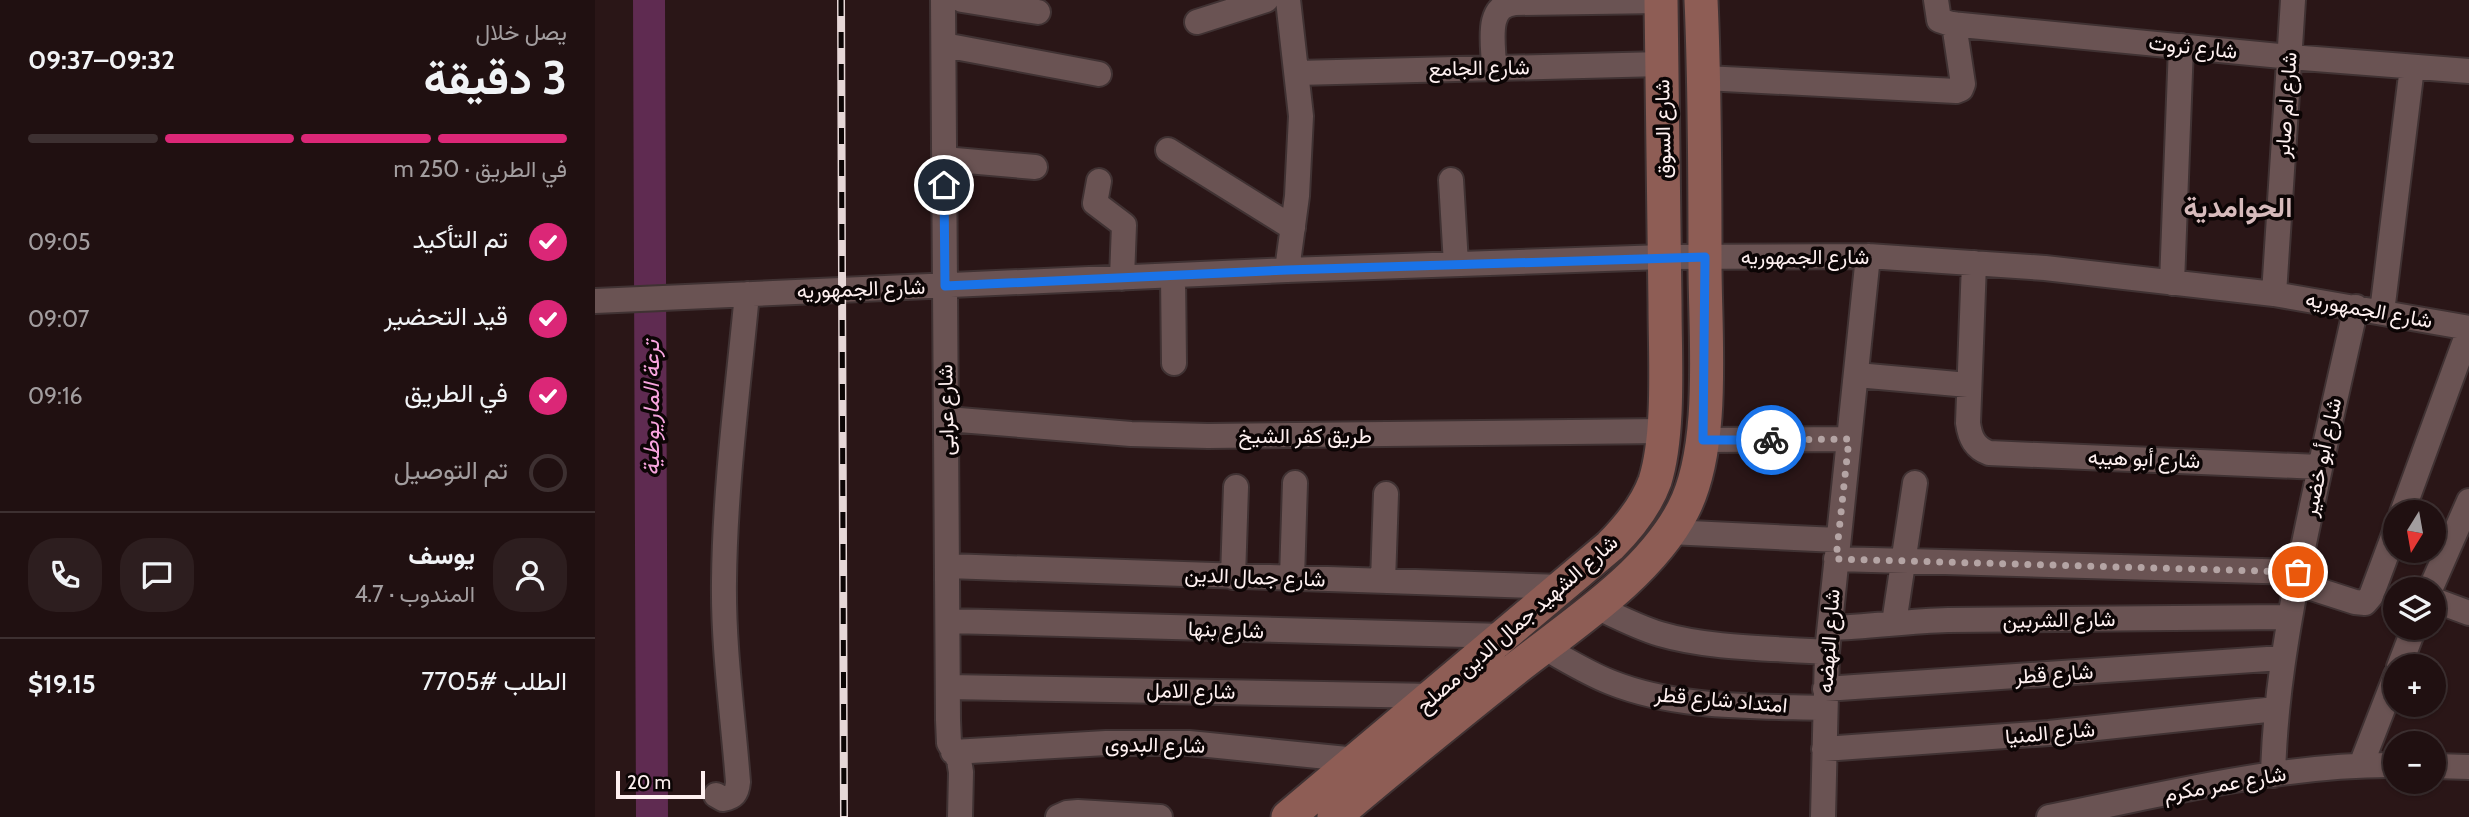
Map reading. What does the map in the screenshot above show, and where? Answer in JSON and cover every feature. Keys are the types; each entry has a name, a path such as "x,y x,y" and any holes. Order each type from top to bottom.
{"street":[{"name":"شارع عرابى","path":"943,0 949,743 959,760 961,772 960,817"},
{"path":"961,0 1038,12"},
{"path":"1197,22 1266,0"},
{"path":"1287,270 1300,156 1301,116 1288,0"},
{"name":"شارع السوق","path":"1701,0 1705,78 1705,257"},
{"path":"1705,78 1956,91 1961,89 1963,84 1954,24 1939,20 1936,0"},
{"name":"شارع ام صابر","path":"2274,294 2293,0"},
{"path":"1494,68 1493,22 1498,10 1503,6 1515,3 1661,1"},
{"name":"شارع السوق","path":"1661,1 1664,257"},
{"name":"شارع ثروت","path":"1954,24 2290,57 2469,71"},
{"path":"944,45 1099,74"},
{"path":"2172,283 2181,46"},
{"name":"شارع الجامع","path":"1297,73 1662,64"},
{"path":"2382,312 2412,67"},
{"path":"1168,150 1293,228"},
{"path":"944,159 1035,167"},
{"path":"1451,180 1456,264"},
{"path":"1099,181 1095,203 1124,225 1122,278"},
{"name":"شارع الجمهوريه","path":"606,301 1287,270 1664,257 1868,256 2045,268 2274,294 2469,329"},
{"name":"شارع النهضه","path":"1823,817 1827,652 1868,256"},
{"name":"شارع الشهيد جمال الدين مصلح","path":"1288,817 1610,546 1643,506 1661,457 1664,257"},
{"name":"شارع الشهيد جمال الدين مصلح","path":"1334,817 1444,725 1595,606 1638,568 1669,532 1696,480 1703,440 1705,257"},
{"path":"1857,375 1968,385 1974,263"},
{"path":"1173,276 1174,363"},
{"path":"716,795 723,799 732,797 738,791 724,581 726,524 747,294"},
{"name":"شارع أبو خضير","path":"2273,775 2282,658 2319,467 2356,307"},
{"path":"2407,500 2469,329"},
{"name":"شارع أبو هيبه","path":"1968,385 1968,423 1973,441 1977,447 1989,453 2319,467"},
{"name":"طريق كفر الشيخ","path":"947,419 1132,434 1208,436 1663,431"},
{"path":"1703,440 1849,439"},
{"path":"1292,578 1295,483"},
{"path":"1894,623 1915,483"},
{"path":"1233,577 1236,487"},
{"path":"1383,582 1386,494"},
{"path":"2436,577 2469,501"},
{"path":"1669,532 1837,550 1905,561 2297,578 2355,603 2365,603 2371,596 2383,564"},
{"name":"شارع جمال الدين","path":"948,566 1562,587"},
{"path":"2446,604 2469,613"},
{"path":"1595,606 1626,622 1660,634 1694,641 1827,652"},
{"name":"شارع الشربين","path":"1830,628 1862,628 1948,620 2290,617"},
{"name":"شارع بنها","path":"949,621 1504,636"},
{"name":"امتداد شارع قطر","path":"1543,647 1609,682 1663,698 1707,703 1825,699"},
{"name":"شارع قطر","path":"1825,699 2282,658"},
{"name":"شارع الامل","path":"948,687 1434,696"},
{"name":"شارع المنيا","path":"1824,749 2049,733 2276,709"},
{"path":"2361,765 2383,709"},
{"name":"شارع البدوى","path":"953,752 1107,743 1189,743 1357,760"},
{"name":"شارع عمر مكرم","path":"2049,817 2273,775 2383,765"},
{"path":"2446,766 2469,767"},
{"path":"1058,817 1078,812 1160,817"}],"waterway":[{"name":"ترعة الماريوطية","path":"649,0 652,817"}],"railway":[{"path":"841,0 844,817"}],"way so far":[{"path":"1771,440 1849,439 1836,559 2298,572"}],"district":[{"name":"الحوامدية","path":"2238,207"}],"route":[{"path":"944,185 945,286 1287,270 1705,257 1706,364 1703,440 1771,440"}]}
